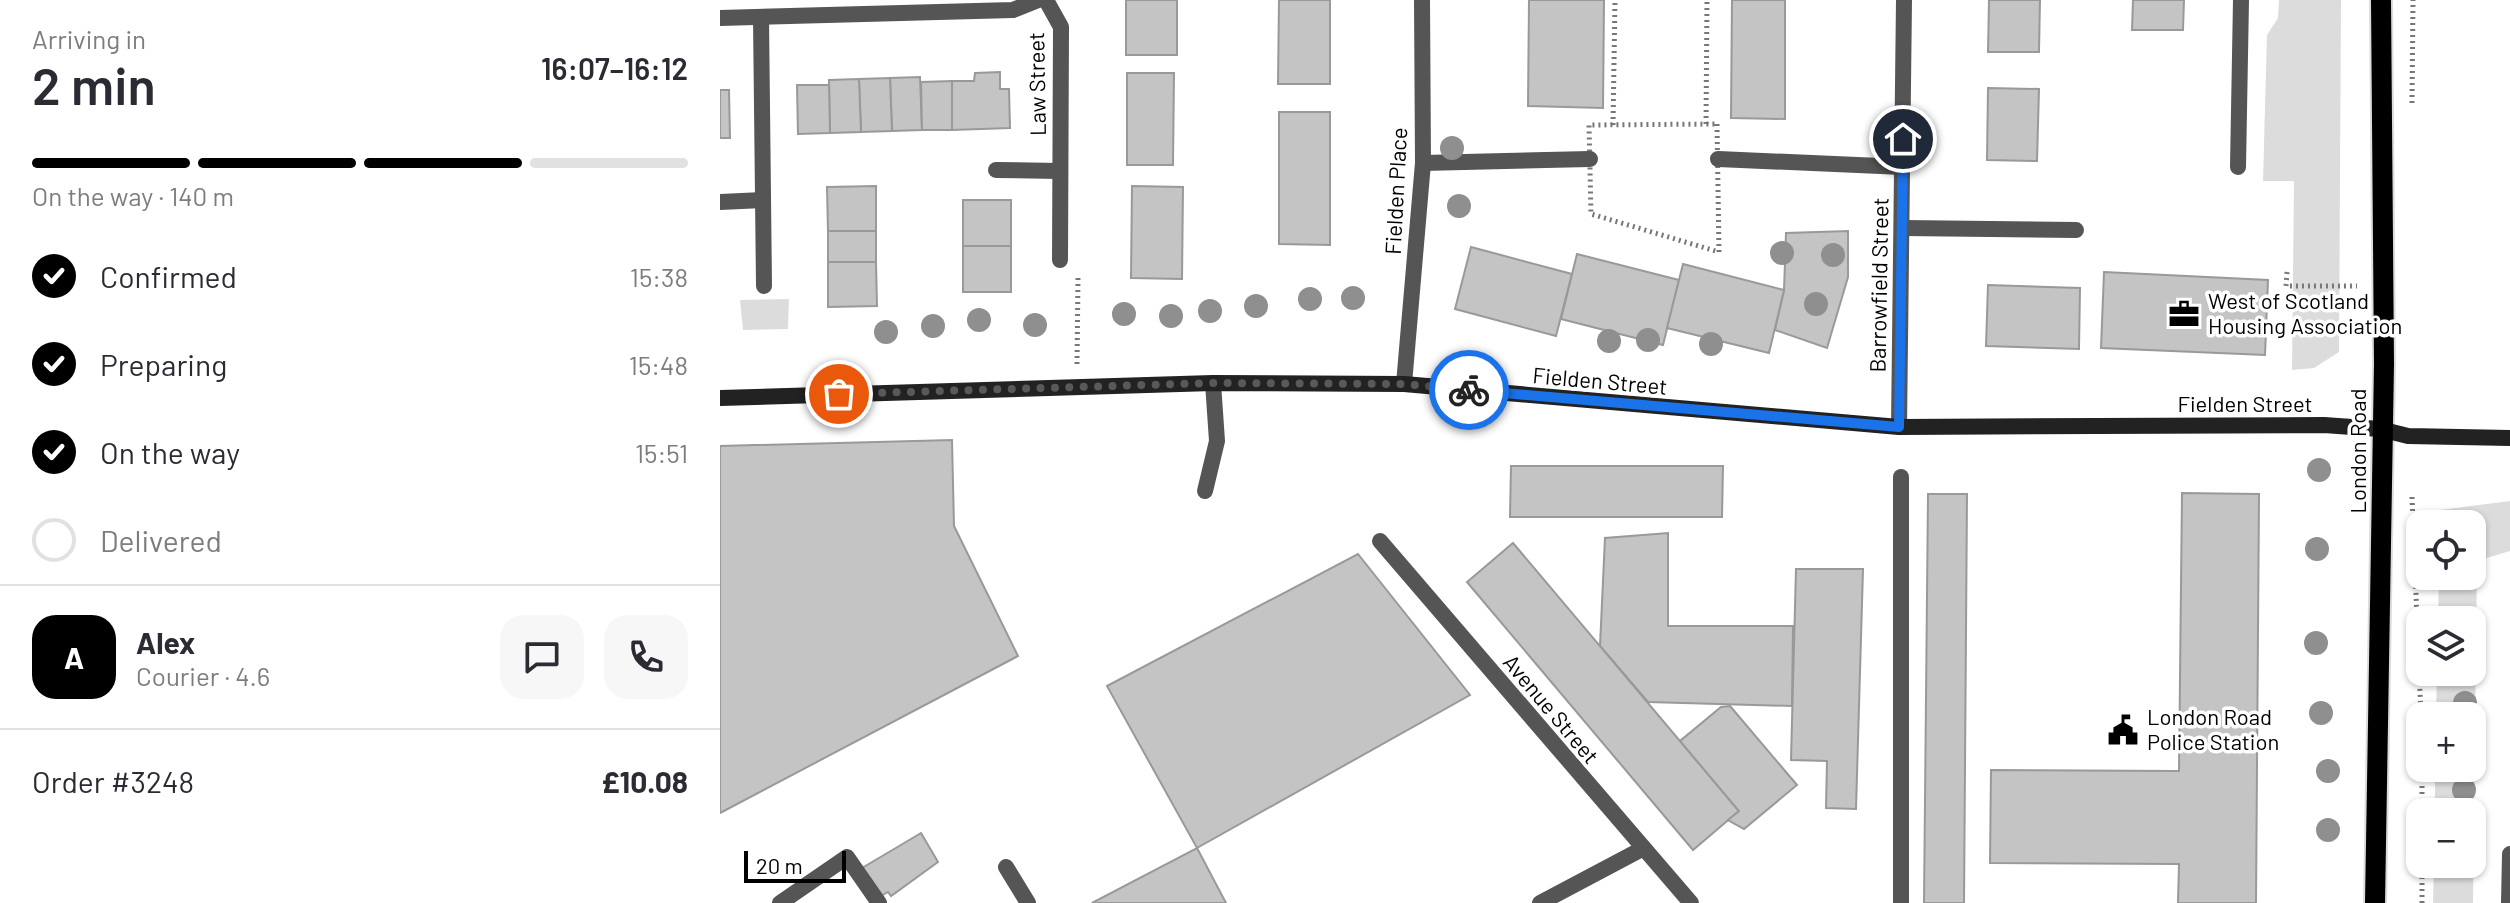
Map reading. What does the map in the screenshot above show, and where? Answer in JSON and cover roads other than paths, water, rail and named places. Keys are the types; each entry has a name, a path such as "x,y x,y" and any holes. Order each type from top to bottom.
{"main road":[{"name":"London Road","path":"2375,903 2382,528 2380,429 2384,364 2381,0"},
{"name":"Fielden Street","path":"720,398 1213,383 1404,384 1899,427 2324,425 2380,429 2408,436 2510,438"}],"street":[{"path":"720,18 1013,10 1038,0"},
{"name":"Law Street","path":"1046,0 1061,27 1060,260"},
{"name":"Fielden Place","path":"1404,384 1423,163 1422,0"},
{"name":"Barrowfield Street","path":"1899,427 1904,0"},
{"path":"2238,167 2241,0"},
{"path":"761,17 764,286"},
{"path":"1423,163 1590,159"},
{"path":"1718,159 1903,167"},
{"path":"996,170 1060,171"},
{"path":"720,202 763,200"},
{"path":"1903,228 2076,230"},
{"path":"1205,491 1217,441 1213,383"},
{"path":"1901,477 1901,903"},
{"name":"Avenue Street","path":"1380,541 1691,903"},
{"path":"1540,903 1642,849"},
{"path":"2509,903 2510,854"},
{"path":"780,903 847,857 879,903"},
{"path":"1006,867 1028,903"}],"place":[{"name":"West of Scotland Housing Association","path":"2184,314"},
{"name":"London Road Police Station","path":"2123,730"}]}
